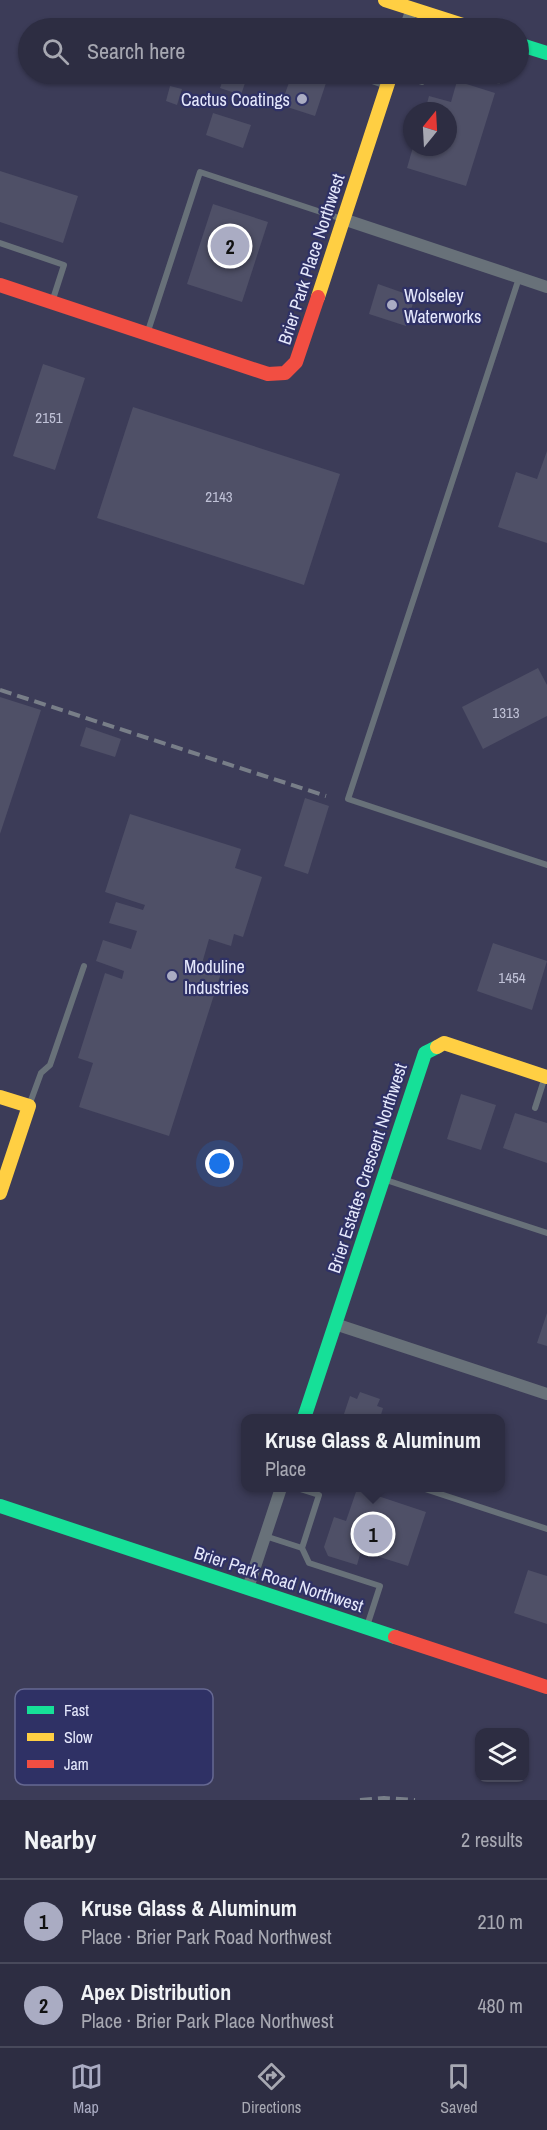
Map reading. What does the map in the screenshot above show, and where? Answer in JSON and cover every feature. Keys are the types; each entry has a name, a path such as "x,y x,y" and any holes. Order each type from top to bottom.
{"street":[{"path":"385,0 440,18"},
{"path":"409,18 412,9"},
{"path":"529,47 547,53"},
{"name":"Brier Park Place Northwest","path":"0,285 267,374 285,373 296,362 388,84"},
{"path":"343,219 547,286"},
{"name":"Brier Estates Crescent Northwest","path":"306,1414 424,1053 444,1043 546,1077"},
{"path":"0,1097 29,1107 0,1194"},
{"path":"335,1324 547,1394"},
{"path":"248,1588 280,1492"},
{"name":"Brier Park Road Northwest","path":"0,1506 547,1687"}],"lane":[{"path":"147,334 200,172 343,219"},
{"path":"0,243 64,265 52,302"},
{"path":"519,277 348,799 547,866"},
{"path":"29,1107 41,1073 50,1065 84,966"},
{"path":"535,1108 546,1077"},
{"path":"383,1179 547,1233"},
{"path":"310,1492 319,1495 302,1548 309,1563 380,1586 367,1627"},
{"path":"434,1492 547,1529"},
{"path":"265,1536 302,1548"}],"building":[{"path":"221,84 245,84 241,95 220,88"},
{"name":"Cactus Coatings","path":"288,84 326,84 315,116 281,105"},
{"path":"456,84 466,84 495,93 466,186 407,168 410,156 457,156 457,102 451,102"},
{"path":"170,86 182,89 177,105 166,101"},
{"path":"429,96 451,102 427,102"},
{"path":"213,113 251,125 243,148 206,135"},
{"path":"0,171 78,196 63,243 0,222"},
{"path":"213,204 268,222 242,302 187,284"},
{"name":"Wolseley Waterworks","path":"378,284 415,297 406,326 369,314"},
{"path":"43,364 85,378 55,470 13,456"},
{"path":"133,407 340,474 304,585 97,518"},
{"path":"547,451 547,543 498,527 516,472 537,479"},
{"path":"538,668 547,685 547,716 483,749 462,707"},
{"path":"0,697 41,710 0,834"},
{"path":"86,727 121,739 115,757 80,746"},
{"path":"305,798 329,806 308,874 284,866"},
{"name":"Moduline Industries","path":"130,814 241,849 235,868 262,877 243,937 234,934 231,946 209,939 201,967 221,973 169,1136 79,1107 93,1063 78,1058 105,973 122,979 124,971 96,961 103,940 131,949 137,931 109,923 116,902 143,910 145,905 105,892"},
{"path":"493,943 547,961 532,1010 477,991"},
{"path":"461,1094 496,1105 481,1150 447,1139"},
{"path":"515,1113 547,1123 547,1163 503,1148"},
{"path":"547,1313 547,1346 537,1343"},
{"path":"360,1392 380,1399 377,1406 383,1408 381,1414 344,1414 350,1396 357,1399"},
{"path":"356,1492 366,1492 426,1512 408,1566 361,1551 357,1565 328,1556 324,1547 334,1517 346,1521"},
{"path":"528,1570 547,1576 547,1624 514,1613"}],"railway":[{"path":"0,690 326,796"},
{"path":"360,1800 384,1798 415,1800"}],"traffic: fast":[{"path":"529,47 547,53"},
{"path":"305,1414 425,1053 437,1047"},
{"path":"0,1506 395,1637"}],"traffic: slow":[{"path":"385,0 441,18"},
{"path":"318,297 388,84"},
{"path":"437,1047 444,1043 547,1077"},
{"path":"0,1097 29,1106 0,1193"}],"traffic: jam":[{"path":"0,285 268,374 285,373 296,362 318,297"},
{"path":"395,1637 547,1687"}],"place":[{"name":"Cactus Coatings","path":"302,99"},
{"name":"Apex Distribution","path":"230,246"},
{"name":"Wolseley Waterworks","path":"392,305"},
{"name":"Moduline Industries","path":"172,976"},
{"name":"Kruse Glass & Aluminum","path":"373,1534"}]}
